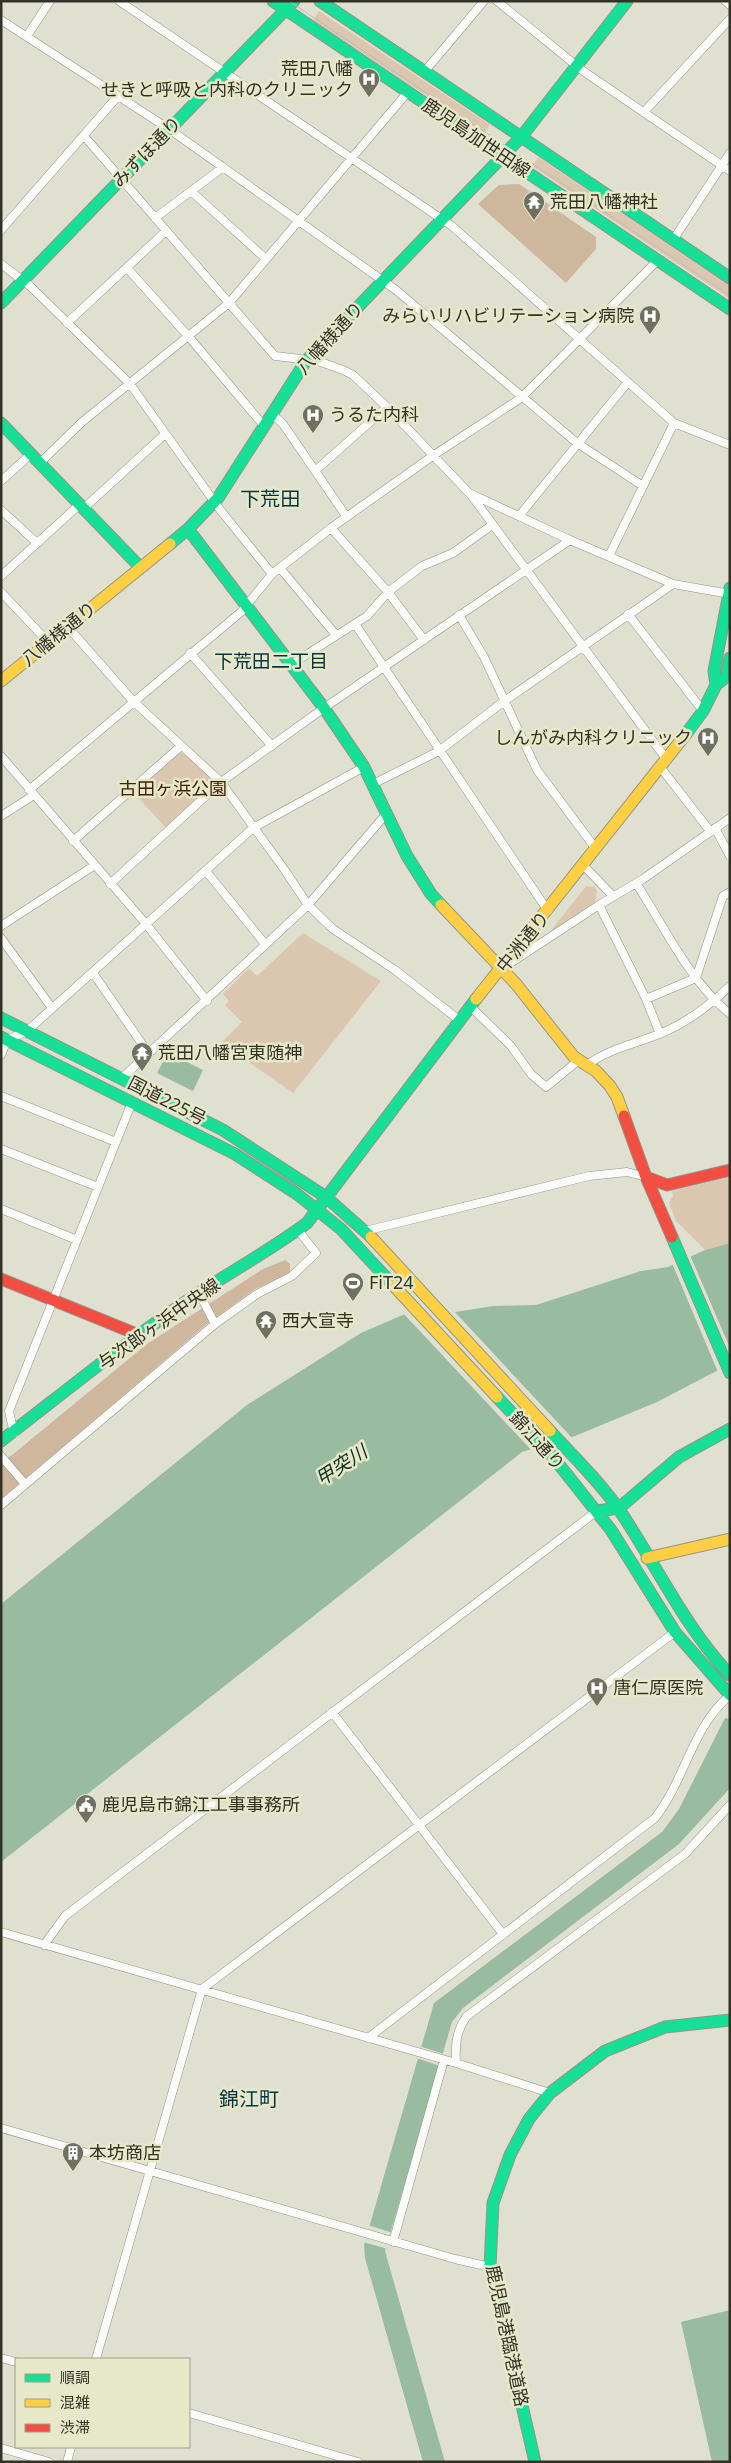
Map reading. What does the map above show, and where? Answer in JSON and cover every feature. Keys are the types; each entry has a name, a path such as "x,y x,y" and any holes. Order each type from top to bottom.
{"main road":[{"name":"鹿児島加世田線","path":"273,1 290,6 407,93 730,309"},
{"name":"鹿児島加世田線","path":"320,1 730,278"},
{"name":"八幡様通り","path":"1,681 188,529 214,502 306,360 522,136 627,1"},
{"name":"みずほ通り","path":"1,304 121,178 290,6"},
{"path":"1,423 140,567"},
{"path":"188,529 292,664 364,767 407,856 431,894 502,969 583,1063 610,1086 617,1097 646,1177 730,1373"},
{"name":"中洲通り","path":"716,686 714,671 730,588"},
{"name":"中洲通り","path":"318,1209 459,1020 502,969 664,764 703,711 716,686 728,678 730,658"},
{"name":"国道225号","path":"1,1018 223,1130 326,1197"},
{"name":"国道225号","path":"4,1038 235,1154 318,1209"},
{"path":"646,1177 667,1185 730,1170"},
{"name":"錦江通り","path":"326,1197 365,1231 571,1452 619,1508 685,1619 730,1675"},
{"name":"錦江通り","path":"318,1209 341,1229 552,1457 597,1511 674,1632 730,1695"},
{"name":"与次郎ヶ浜中央線","path":"1,1441 139,1335 199,1293 298,1230 318,1209"},
{"path":"1,1279 139,1335"},
{"path":"597,1511 619,1508 679,1457 730,1429"},
{"path":"648,1558 730,1538"},
{"name":"鹿児島港臨港道路","path":"535,2462 490,2267 492,2203 501,2177 529,2119 550,2093 605,2051 665,2027 730,2020"}],"street":[{"path":"27,36 50,1"},
{"path":"119,1 442,219 674,423 730,445"},
{"path":"425,71 484,1"},
{"path":"498,1 577,66 730,171"},
{"path":"725,1 730,5"},
{"path":"1,20 169,129 396,290 521,398 577,443 643,486"},
{"path":"644,112 730,20"},
{"path":"40,463 82,422 229,303 354,158 407,93"},
{"path":"1,230 118,96"},
{"path":"84,136 275,356 318,362 353,375 387,407 469,493 527,570 730,856"},
{"path":"674,240 730,153"},
{"path":"155,218 222,168"},
{"path":"192,192 266,259"},
{"path":"67,323 166,231"},
{"path":"1,816 247,605 272,574 346,516 521,398 658,260"},
{"path":"1,264 30,286 130,384 214,502 272,574"},
{"path":"127,268 189,337 264,426"},
{"path":"519,516 628,382"},
{"path":"315,471 387,407"},
{"path":"272,414 283,424 346,516"},
{"path":"609,556 674,423"},
{"path":"1,576 36,542 81,507 165,434"},
{"path":"1,481 31,454"},
{"path":"469,493 570,540 673,584 729,594"},
{"path":"1,510 36,542"},
{"path":"292,664 368,616 388,592 422,566 453,553 492,524"},
{"path":"331,528 388,592 424,640"},
{"path":"110,884 221,782 324,708 570,540"},
{"path":"280,568 336,635"},
{"path":"373,784 439,751 503,702 673,584"},
{"path":"1,592 48,642"},
{"path":"628,614 703,711"},
{"path":"459,616 484,657 503,702 537,770 596,849"},
{"path":"354,624 548,911"},
{"path":"67,626 133,701 221,782 308,905 333,929 395,970 459,1020"},
{"path":"190,653 272,746"},
{"path":"73,841 181,746"},
{"path":"1,756 146,924 207,1001"},
{"path":"1,1055 4,1038 27,1031 253,828 364,767"},
{"path":"121,1078 207,1001 308,905 387,813"},
{"path":"502,969 636,883 730,818"},
{"path":"1,926 95,865"},
{"path":"584,866 614,896"},
{"path":"206,871 265,944"},
{"path":"636,883 696,978 714,1002 730,1014"},
{"path":"646,999 696,978 723,896 730,892"},
{"path":"599,905 646,999 660,1034"},
{"path":"1,938 52,1008"},
{"path":"93,972 149,1054"},
{"path":"471,1007 510,1046 531,1074 546,1086 583,1063 660,1034 714,1002 730,986"},
{"path":"1,1096 116,1142"},
{"path":"14,1432 9,1411 132,1102"},
{"path":"1,1149 98,1188"},
{"path":"365,1231 589,1176 627,1172 646,1177"},
{"path":"1,1209 77,1240"},
{"path":"1,1505 215,1324 257,1294 292,1276 316,1253 298,1230"},
{"path":"199,1293 215,1324"},
{"path":"1,1456 25,1484"},
{"path":"44,1945 65,1916 582,1520 597,1511"},
{"path":"96,2358 202,1989 674,1632"},
{"path":"368,2038 502,1933 655,1818 666,1805 707,1720 719,1704 730,1695"},
{"path":"332,1712 417,1825 502,1933"},
{"path":"456,2063 455,2044 462,2023 467,2016 685,1854 730,1805"},
{"path":"1,1932 456,2063 550,2093"},
{"path":"393,2242 444,2060"},
{"path":"1,2128 393,2242 490,2267"},
{"path":"1,2358 15,2362"},
{"path":"190,2413 358,2462"},
{"path":"1,2448 49,2462"},
{"path":"67,2462 71,2448"}],"green space":[{"path":"319,11 490,125 484,134 313,20"},
{"path":"538,157 730,286 730,299 532,166"},
{"name":"古田ヶ浜公園","path":"178,753 185,754 214,781 214,786 166,828 133,792"},
{"path":"586,886 594,887 597,891 595,902 549,933"},
{"path":"303,933 381,981 293,1093 221,1043 242,1022 225,1005 229,1001 223,994 249,968 257,976"},
{"path":"730,1177 730,1243 705,1250 676,1221 669,1203 673,1196 672,1191"}],"shaded area":[{"name":"荒田八幡神社","path":"519,184 596,237 596,249 566,283 478,204 499,185"},
{"path":"285,1260 290,1264 290,1273 255,1289 208,1323 1,1500 1,1461 12,1455 147,1344 263,1269"}],"water":[{"path":"168,1053 203,1070 193,1091 157,1073"},
{"name":"甲突川","path":"730,1243 730,1364 657,1402 575,1436 522,1452 1,1862 1,1604 247,1405 361,1333 405,1314 455,1312 493,1306 536,1305 641,1271 668,1267 705,1250"},
{"path":"725,1718 730,1719 730,1788 679,1844 463,2008 452,2022 385,2251 445,2462 423,2462 365,2258 364,2245 434,2003 662,1832 679,1809"},
{"path":"730,2310 730,2462 712,2462 681,2322"}],"pier":[{"path":"690,1255 730,1348 730,1367 718,1372 672,1263"},
{"path":"453,1310 573,1439 533,1452 403,1313"},
{"path":"419,2046 444,2054 440,2066 416,2058"},
{"path":"368,2225 393,2233 388,2249 363,2242"}],"tram line":[{"path":"289,1 730,296"}],"traffic: fast":[{"path":"273,1 730,309"},
{"path":"1,303 294,1"},
{"path":"320,1 730,278"},
{"path":"170,544 188,529 218,498 306,361 522,136 627,1"},
{"path":"1,423 140,567"},
{"path":"188,529 324,708 364,767 407,856 431,894 441,905"},
{"path":"716,685 714,671 730,588"},
{"path":"686,734 703,711 716,685 726,677 730,658"},
{"path":"1,1441 148,1328 307,1223 476,999"},
{"path":"1,1018 223,1130 326,1197 371,1237"},
{"path":"1,1037 235,1154 297,1194 341,1229 394,1286"},
{"path":"672,1237 730,1373"},
{"path":"497,1397 553,1457 611,1530 675,1632 730,1695"},
{"path":"597,1511 619,1508 679,1457 730,1429"},
{"path":"550,1431 612,1500 685,1616 730,1675"},
{"path":"535,2462 490,2267 493,2203 510,2155 529,2119 550,2093 605,2051 665,2027 730,2020"}],"traffic: slow":[{"path":"1,681 170,544"},
{"path":"476,999 686,734"},
{"path":"441,905 516,984 574,1057 596,1071 610,1086 617,1097 624,1116"},
{"path":"371,1237 550,1431"},
{"path":"394,1286 497,1397"},
{"path":"647,1558 730,1539"}],"traffic: jam":[{"path":"624,1116 646,1177 672,1237"},
{"path":"646,1177 667,1185 730,1170"},
{"path":"1,1279 139,1335"}],"place":[{"name":"荒田八幡 せきと呼吸と内科のクリニック","path":"369,98"},
{"name":"荒田八幡神社","path":"534,221"},
{"name":"みらいリハビリテーション病院","path":"650,335"},
{"name":"うるた内科","path":"313,434"},
{"name":"しんがみ内科クリニック","path":"708,757"},
{"name":"荒田八幡宮東随神","path":"142,1072"},
{"name":"FiT24","path":"353,1302"},
{"name":"西大宣寺","path":"266,1340"},
{"name":"唐仁原医院","path":"597,1707"},
{"name":"鹿児島市錦江工事事務所","path":"86,1824"},
{"name":"本坊商店","path":"73,2172"}],"district":[{"name":"下荒田","path":"270,499"},
{"name":"下荒田二丁目","path":"271,661"},
{"name":"錦江町","path":"249,2099"}]}
